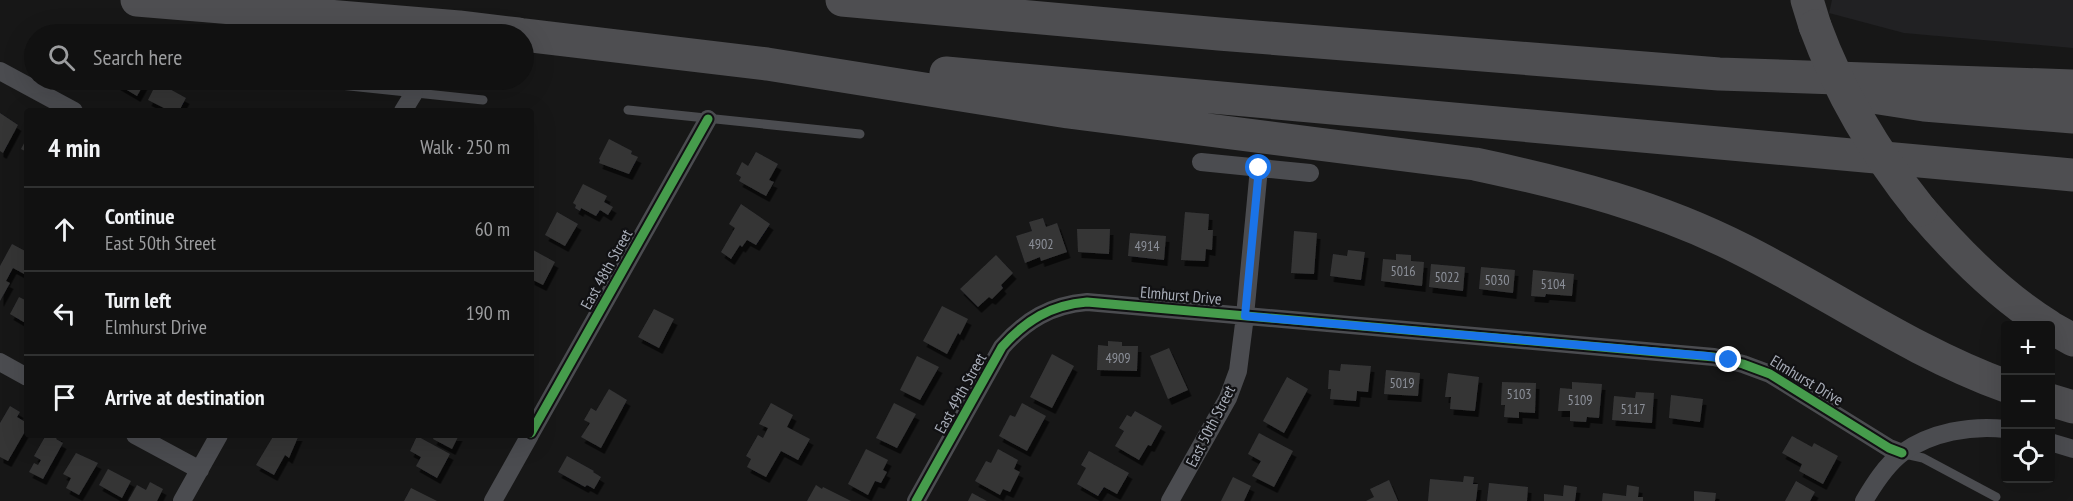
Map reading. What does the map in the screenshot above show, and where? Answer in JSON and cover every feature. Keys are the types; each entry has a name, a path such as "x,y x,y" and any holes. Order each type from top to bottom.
{"highway":[{"path":"137,0 423,24"},
{"path":"842,0 1231,35 1719,74 2073,86"},
{"path":"1811,13 1833,73 1856,117 1890,171 1921,210 1964,257 2013,299 2043,321"},
{"path":"534,36 767,64 1068,112 1475,164 1585,189 1684,223 1741,249 1904,340 2001,384"},
{"path":"767,64 976,75 2073,175"},
{"path":"1719,74 1924,105 2073,117"},
{"path":"2055,329 2073,340"},
{"path":"2055,402 2073,407"}],"street":[{"path":"0,71 24,84"},
{"path":"35,90 68,108"},
{"path":"405,108 414,93"},
{"name":"East 48th Street","path":"534,427 708,119"},
{"path":"1201,162 1310,173"},
{"name":"East 50th Street","path":"1170,501 1228,398 1238,371 1259,168"},
{"name":"Elmhurst Drive","path":"1044,313 1063,305 1087,302 1707,356 1729,360 1770,374 1889,448 1902,453"},
{"name":"East 49th Street","path":"916,501 1002,347 1015,332 1044,313"},
{"path":"0,363 24,375"},
{"path":"1864,501 1874,483 1902,453 1925,442 1962,430 1979,427 2001,429"},
{"path":"141,438 200,470"},
{"path":"182,501 217,438"},
{"name":"East 48th Street","path":"493,501 528,438"},
{"path":"2055,444 2073,449"}],"lane":[{"path":"386,90 483,100"},
{"path":"628,110 860,134"},
{"name":"Elmhurst Drive","path":"1902,453 1923,458 1996,497"}],"shaded area":[{"path":"1832,0 2073,0 2073,48 1904,33 1829,13"}],"building":[{"path":"127,90 140,90 137,96"},
{"path":"153,90 172,90 186,98 181,108 164,108 148,100"},
{"path":"0,113 18,125 3,153 0,151"},
{"path":"609,139 632,151 631,154 638,157 629,174 599,163"},
{"path":"756,152 778,164 769,180 774,182 766,196 739,181 741,177 736,174 742,162 748,166"},
{"path":"583,184 607,196 604,202 613,207 608,215 600,210 596,216 581,208 580,211 575,208 576,205 573,203"},
{"path":"741,204 770,224 756,245 747,240 742,247 740,245 731,259 721,252 735,228 729,224"},
{"path":"557,212 578,224 565,246 545,235"},
{"path":"1185,212 1209,214 1208,230 1213,230 1212,250 1206,249 1205,261 1181,260"},
{"path":"1043,218 1046,227 1057,223 1067,252 1041,261 1040,257 1025,263 1016,236 1032,231 1029,222"},
{"path":"1077,229 1110,229 1109,254 1078,252"},
{"path":"1294,231 1317,233 1314,274 1291,273"},
{"path":"1130,233 1166,236 1164,260 1128,256"},
{"path":"12,244 24,250 24,274 13,268 6,281 10,283 0,301 0,266"},
{"path":"1348,250 1365,252 1361,280 1330,276 1333,254 1347,256"},
{"path":"534,251 555,262 543,285 534,280"},
{"path":"1396,254 1411,255 1411,261 1424,262 1422,286 1381,281 1383,259 1396,260"},
{"path":"996,255 1013,273 992,299 989,297 978,307 960,289"},
{"path":"1431,264 1465,267 1463,291 1429,287"},
{"path":"1481,267 1515,270 1513,293 1479,289"},
{"path":"1533,270 1574,274 1572,296 1546,294 1545,297 1531,296"},
{"path":"19,297 24,300 24,322 10,314"},
{"path":"942,306 968,319 947,354 923,341"},
{"path":"654,309 674,319 659,348 638,337"},
{"path":"1108,341 1122,342 1122,346 1138,346 1137,371 1097,370 1098,345 1108,346"},
{"path":"1169,348 1188,390 1168,399 1150,356"},
{"path":"1052,354 1074,366 1052,408 1030,397"},
{"path":"917,356 939,367 920,400 900,390"},
{"path":"1341,364 1371,366 1368,392 1357,391 1356,401 1330,399 1329,370 1340,371"},
{"path":"1386,370 1420,373 1418,396 1384,394"},
{"path":"1448,373 1479,377 1475,411 1450,409 1451,397 1445,397"},
{"path":"1287,377 1308,389 1284,433 1263,421"},
{"path":"1502,382 1536,383 1535,413 1519,412 1519,418 1504,417 1505,405 1501,405"},
{"path":"1572,382 1602,384 1599,418 1587,417 1586,422 1570,421 1570,411 1558,411 1560,388 1572,389"},
{"path":"609,389 627,400 601,448 581,437 590,423 584,420 591,408 596,411"},
{"path":"1636,392 1654,393 1652,423 1612,420 1614,396 1635,398"},
{"path":"1671,395 1703,399 1700,422 1669,418"},
{"path":"771,403 793,415 787,427 810,439 798,460 781,451 766,477 747,467 751,459 746,456 758,435 763,438 768,428 759,424"},
{"path":"894,403 916,414 897,448 876,438"},
{"path":"1022,403 1046,416 1027,451 999,436 1010,415 1015,417"},
{"path":"10,406 20,412 17,417 24,421 24,433 8,461 0,457 0,423"},
{"path":"1135,411 1162,426 1151,446 1148,445 1139,460 1115,446 1124,431 1119,428 1127,415 1131,417"},
{"path":"1259,433 1293,451 1274,487 1252,476 1261,461 1248,454"},
{"path":"1792,436 1812,447 1814,443 1838,456 1823,484 1799,471 1802,464 1782,453"},
{"path":"44,438 57,438 63,443 43,479 29,472 34,463 38,465 41,460 34,456"},
{"path":"272,438 298,438 289,458 285,455 274,475 256,465"},
{"path":"416,438 421,438 450,454 437,478 416,466 421,457 410,451"},
{"path":"434,438 458,438 452,449"},
{"path":"866,449 888,460 883,470 887,472 881,483 875,481 868,495 848,484"},
{"path":"998,449 1018,460 1014,469 1020,472 1010,492 1003,489 1000,495 975,481 986,461 991,463"},
{"path":"1089,451 1129,473 1117,494 1104,487 1098,496 1077,484 1086,468 1081,465"},
{"path":"76,453 98,463 79,495 66,488 71,478 63,474"},
{"path":"567,456 601,477 594,489 587,485 585,487 558,472"},
{"path":"108,469 131,481 122,498 99,485"},
{"path":"1464,476 1474,477 1473,484 1478,484 1476,501 1428,501 1430,479 1463,482"},
{"path":"1233,477 1251,486 1244,501 1221,501"},
{"path":"1389,480 1398,501 1366,501 1374,497 1370,489"},
{"path":"1796,481 1815,492 1810,501 1785,501"},
{"path":"150,482 163,489 157,501 128,501 137,485 146,490"},
{"path":"1489,483 1528,487 1527,501 1487,501"},
{"path":"816,485 822,489 823,487 851,501 807,501"},
{"path":"1564,485 1577,487 1575,501 1544,501 1544,494 1563,496"},
{"path":"1627,485 1639,487 1638,497 1643,497 1643,501 1602,501 1603,493 1626,496"},
{"path":"411,488 437,501 404,501"},
{"path":"1694,491 1716,493 1715,501 1694,501"},
{"path":"972,493 987,501 968,501"}],"cycle path":[{"path":"534,428 708,119"},
{"path":"916,501 1002,347 1020,329 1051,310 1087,302 1714,357 1770,374 1889,448 1902,453"}],"route":[{"path":"1259,168 1245,316 1707,356 1729,360"}]}
